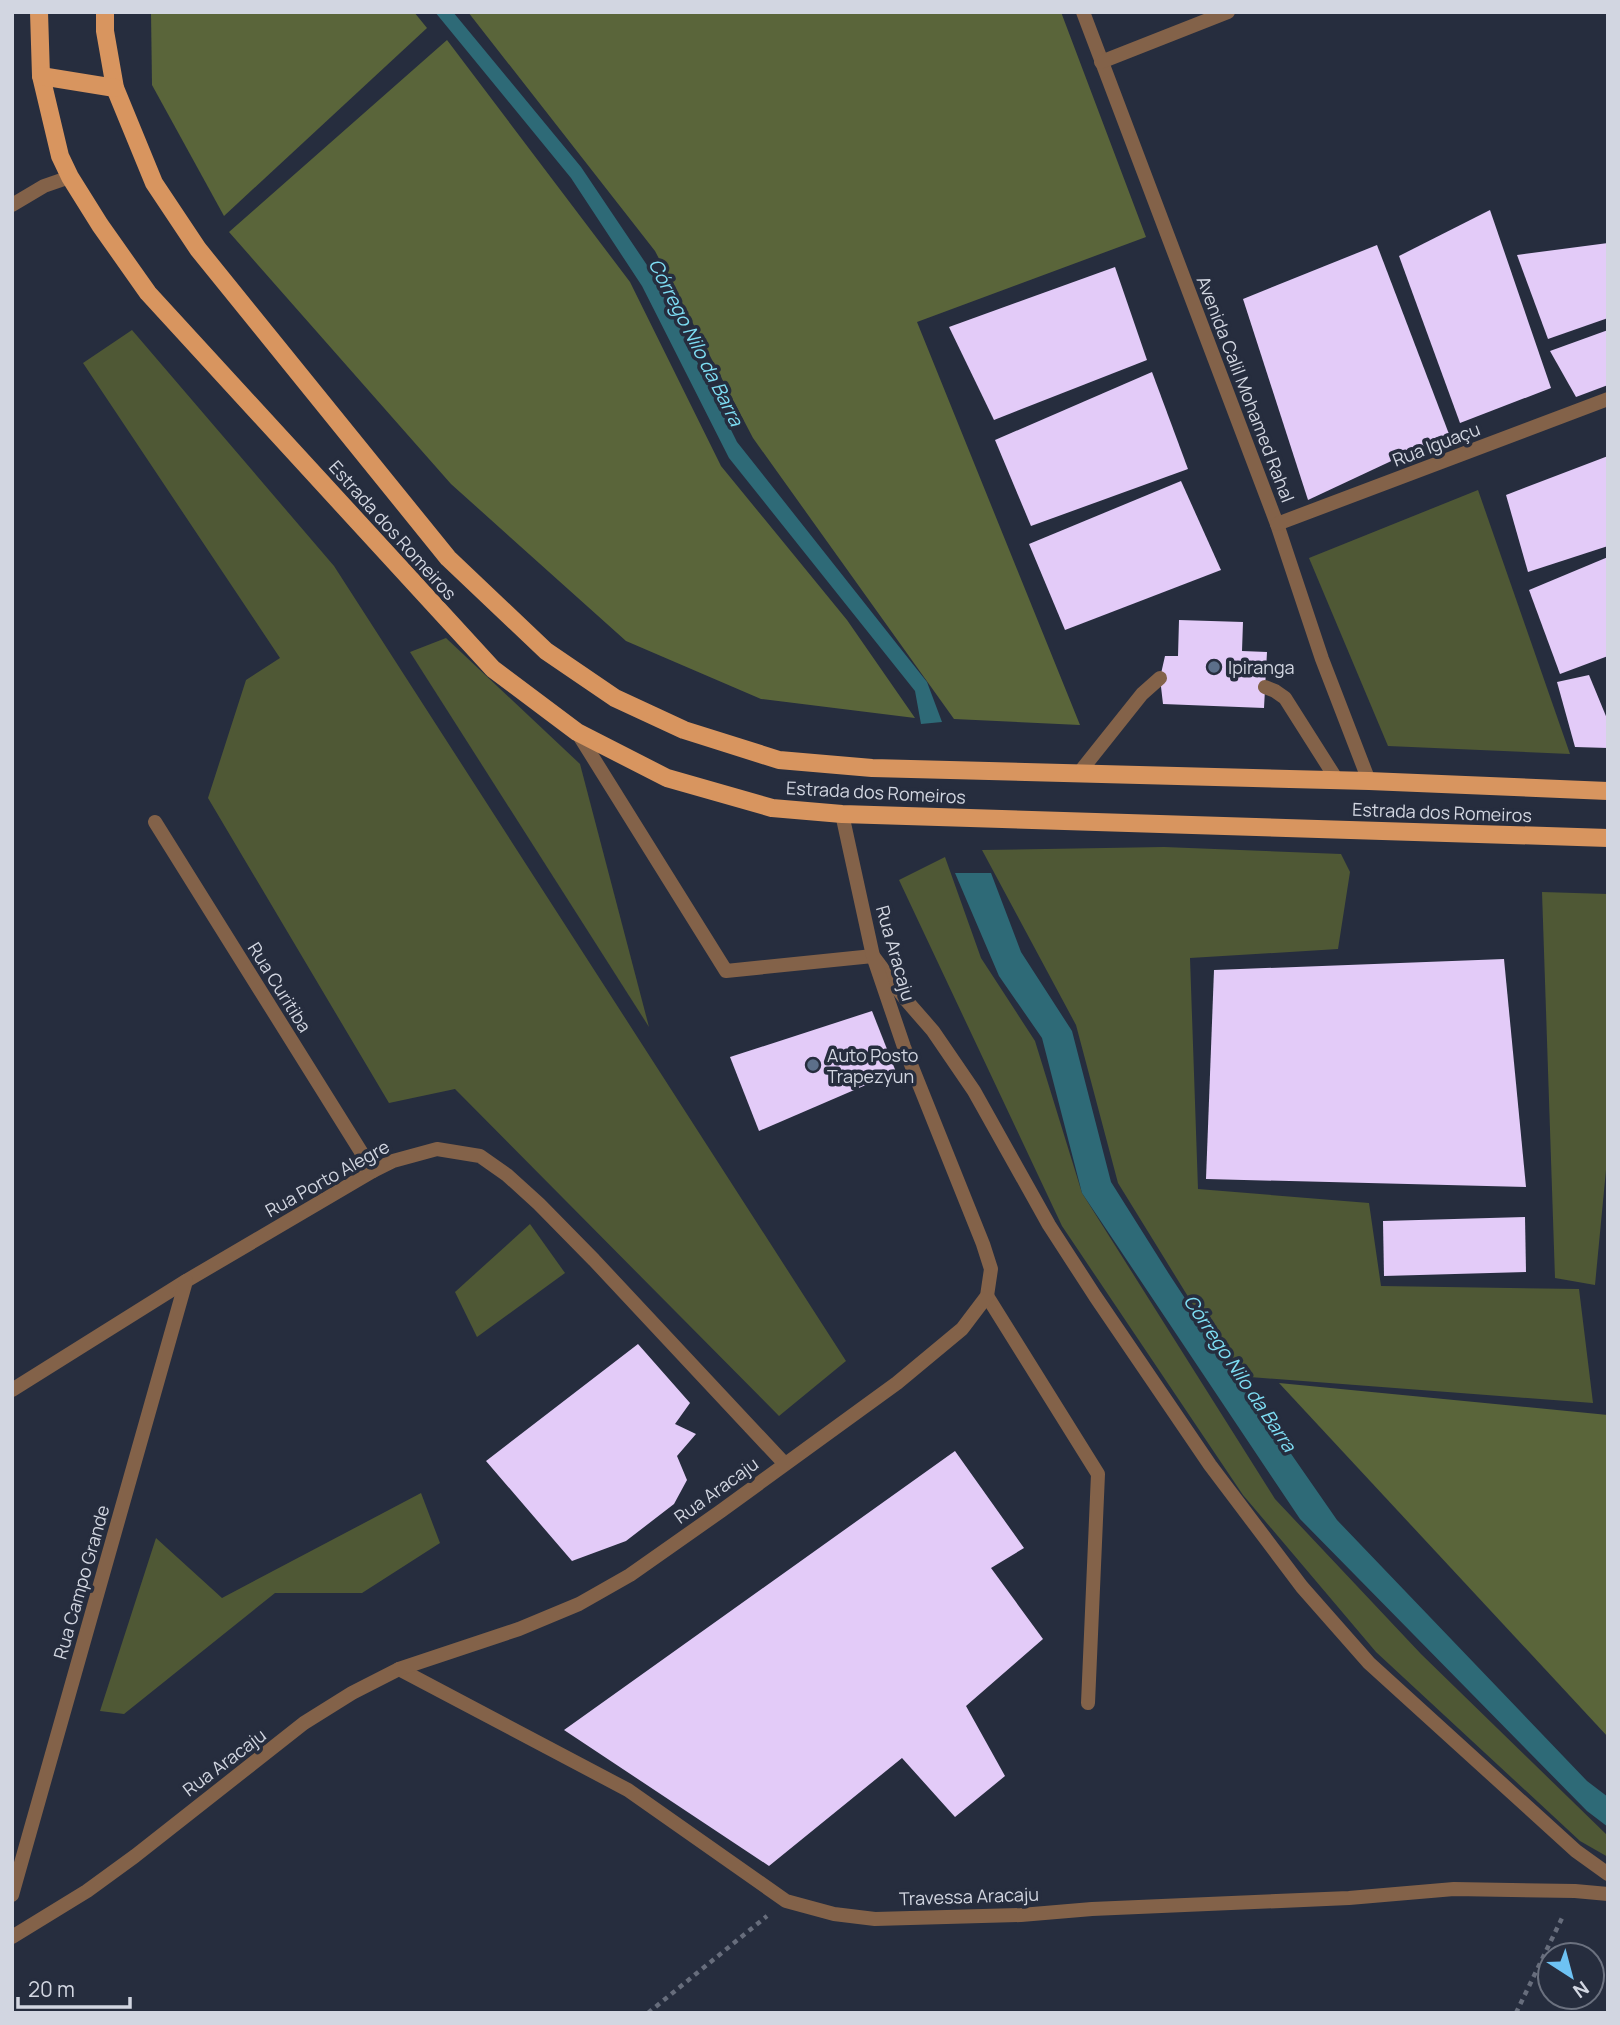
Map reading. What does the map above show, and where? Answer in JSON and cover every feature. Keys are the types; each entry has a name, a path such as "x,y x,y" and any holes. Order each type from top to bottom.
{"main road":[{"name":"Estrada dos Romeiros","path":"39,12 41,76 60,156 100,225 148,293 493,669 576,732 667,778 772,808 842,814 1608,838"},
{"name":"Estrada dos Romeiros","path":"105,12 105,31 115,88 154,183 198,249 448,558 545,651 615,698 684,730 779,760 872,768 1337,780 1608,791"},
{"path":"41,76 115,88"}],"street":[{"name":"Avenida Calil Mohamed Rahal","path":"1083,12 1277,524 1322,659 1368,781"},
{"path":"1101,62 1228,12"},
{"path":"12,205 44,186 70,177"},
{"name":"Rua Iguaçu","path":"1277,524 1608,399"},
{"path":"1079,773 1142,694 1160,678"},
{"path":"1265,687 1285,698 1337,780"},
{"path":"576,732 726,971 873,956 933,1031 974,1091 1049,1225 1147,1374 1210,1465 1302,1587 1369,1663 1576,1851 1608,1874"},
{"name":"Rua Aracaju","path":"12,1937 87,1891 304,1724 352,1693 398,1669 519,1629 579,1604 631,1575 897,1383 962,1329 987,1296 991,1269 904,1048 873,956 842,814"},
{"name":"Rua Curitiba","path":"155,822 373,1171"},
{"name":"Rua Porto Alegre","path":"12,1390 186,1281 373,1171 393,1161 437,1149 480,1156 507,1175 558,1223 785,1463"},
{"name":"Rua Campo Grande","path":"12,1895 186,1281"},
{"path":"987,1296 1098,1474 1088,1703"},
{"name":"Travessa Aracaju","path":"398,1669 628,1790 786,1901 834,1914 874,1919 1021,1916 1092,1909 1349,1898 1454,1889 1608,1894"}],"path":[{"path":"1516,2013 1575,1891"},
{"path":"648,2013 786,1901"}],"shaded area":[{"path":"151,12 414,12 427,28 224,216 152,85"},
{"path":"435,12 453,12 581,167 655,277 737,442 927,682 942,722 921,724 915,691 729,458 642,286 571,178"},
{"path":"468,12 1061,12 1146,237 917,322 1080,725 954,719 753,438 655,251"},
{"path":"447,40 630,282 721,466 847,620 915,718 761,699 626,641 451,484 229,232"},
{"path":"132,330 334,566 846,1361 779,1416 455,1089 389,1103 208,798 246,680 280,658 83,363"},
{"path":"1478,490 1570,754 1388,746 1309,558"},
{"path":"446,638 580,764 649,1027 410,652"},
{"path":"1164,847 1341,854 1350,872 1338,949 1190,958 1198,1189 1369,1203 1381,1286 1579,1289 1593,1403 1237,1376 1118,1183 1076,1025 982,850"},
{"path":"945,857 981,958 1035,1041 1082,1193 1275,1499 1421,1654 1608,1836 1608,1857 1580,1841 1376,1652 1243,1495 1062,1226 899,880"},
{"path":"955,873 991,873 1021,952 1072,1031 1111,1182 1217,1347 1337,1520 1587,1781 1608,1797 1608,1827 1587,1811 1300,1519 1082,1193 1042,1038 999,976"},
{"path":"1542,892 1608,894 1608,1149 1595,1285 1555,1278"},
{"path":"530,1224 565,1273 477,1337 455,1292"},
{"path":"1279,1383 1608,1415 1608,1737"},
{"path":"421,1493 440,1543 362,1593 275,1593 124,1714 100,1711 156,1538 222,1598"}],"building":[{"path":"1490,210 1551,388 1460,423 1399,256"},
{"path":"1608,243 1608,318 1548,339 1517,255"},
{"path":"1377,245 1449,434 1308,500 1243,299"},
{"path":"1115,267 1147,360 994,420 949,327"},
{"path":"1608,330 1608,385 1576,397 1550,351"},
{"path":"1152,372 1188,469 1031,526 995,440"},
{"path":"1608,456 1608,546 1528,572 1506,495"},
{"path":"1181,481 1221,570 1065,630 1029,544"},
{"path":"1608,557 1608,656 1560,674 1529,590"},
{"name":"Ipiranga","path":"1179,620 1243,622 1242,651 1267,652 1264,708 1163,704 1160,678 1165,656 1178,656"},
{"path":"1589,675 1608,721 1608,748 1575,747 1557,682"},
{"path":"1504,959 1526,1187 1206,1179 1214,970"},
{"name":"Auto Posto Trapezyun","path":"872,1011 896,1072 759,1131 730,1057"},
{"path":"1525,1217 1526,1272 1384,1276 1383,1221"},
{"path":"638,1344 690,1403 675,1424 696,1434 677,1456 687,1480 674,1504 626,1541 572,1561 486,1461"},
{"path":"955,1451 1024,1548 991,1568 1043,1639 966,1706 1005,1776 955,1817 902,1758 769,1866 564,1730"}],"place":[{"name":"Ipiranga","path":"1214,667"},
{"name":"Auto Posto Trapezyun","path":"813,1065"}],"water label":[{"name":"Córrego Nilo da Barra","path":"696,342"},
{"name":"Córrego Nilo da Barra","path":"1240,1373"}]}
